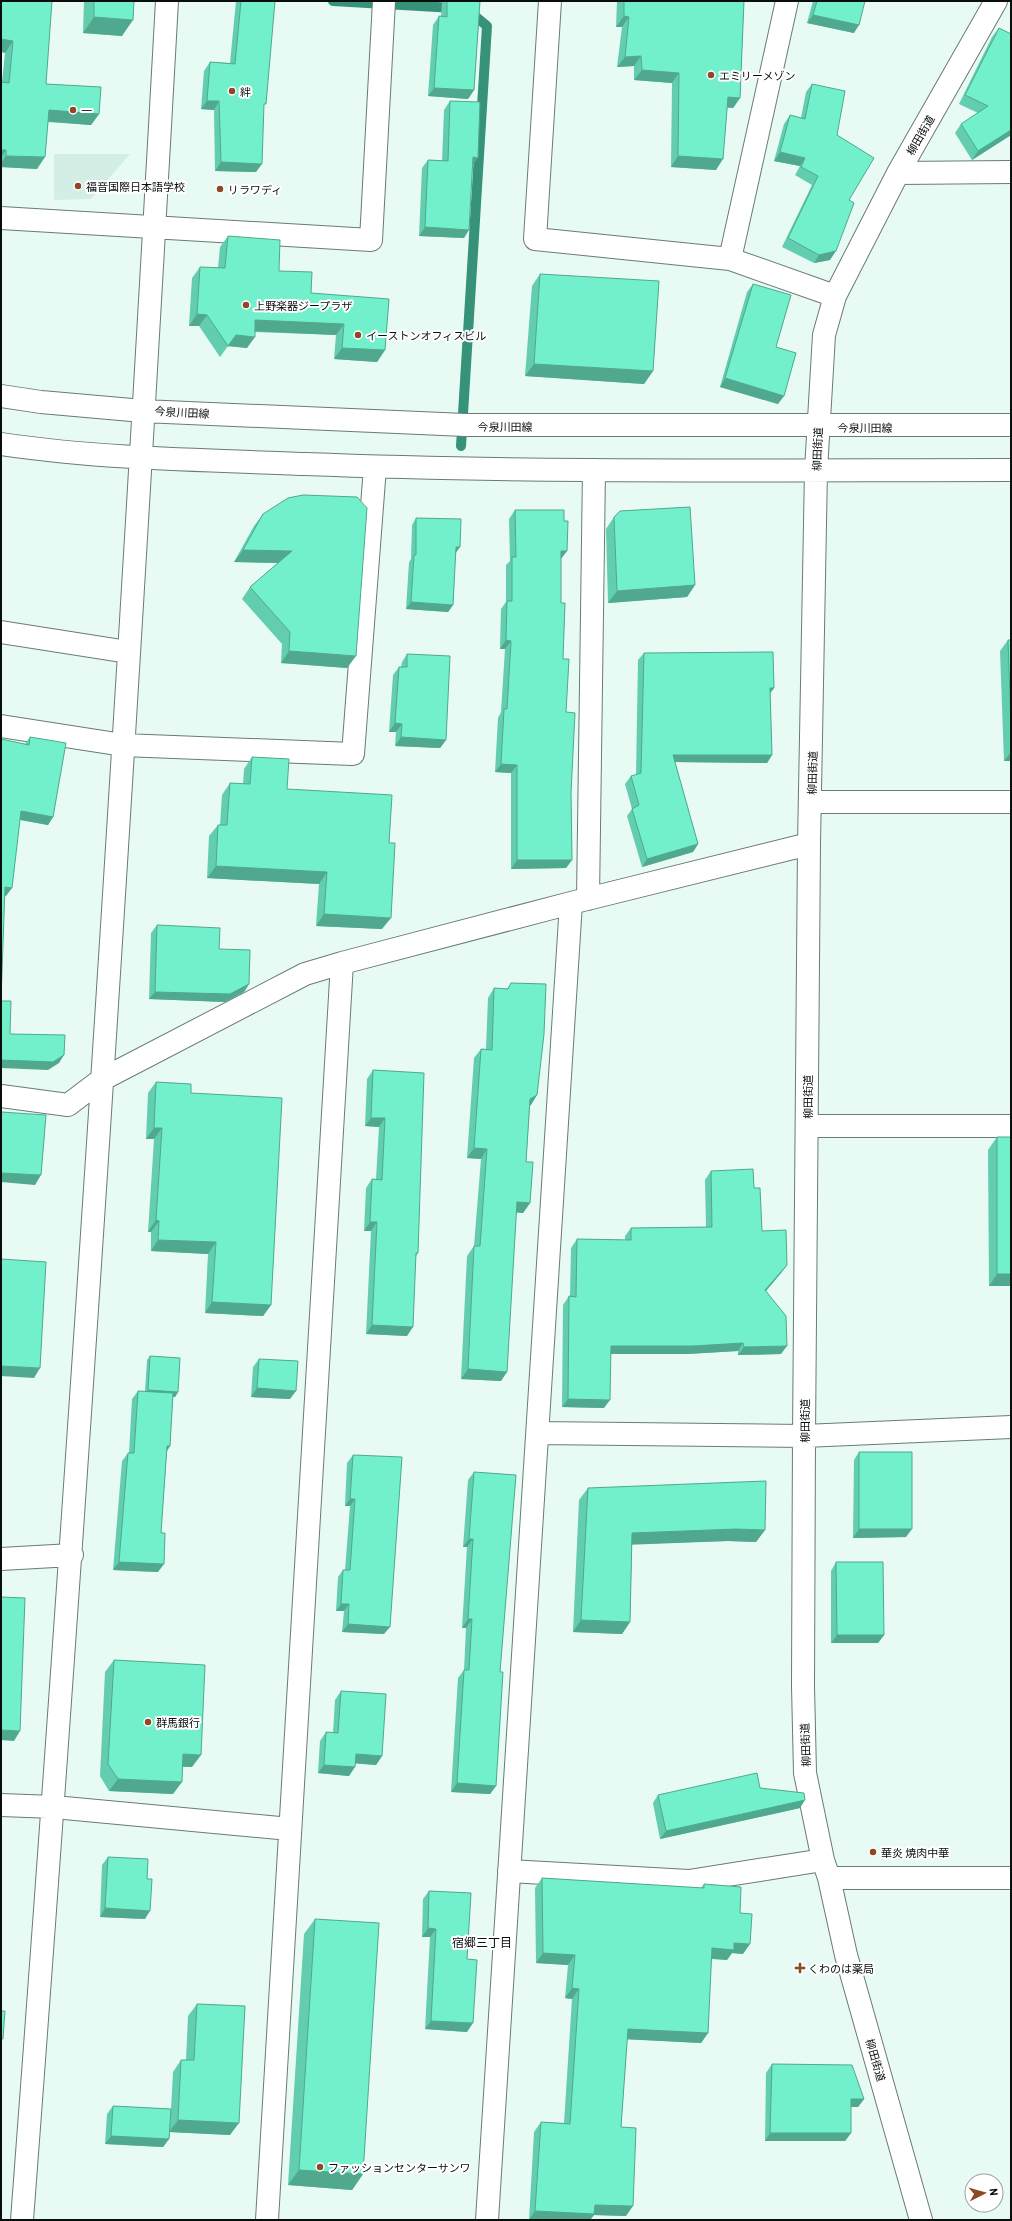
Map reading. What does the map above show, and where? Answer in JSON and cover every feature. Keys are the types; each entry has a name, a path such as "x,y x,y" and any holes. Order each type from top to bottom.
{"street":[{"path":"22,2220 72,1555 123,745 167,1"},
{"path":"1,218 371,240 384,1"},
{"path":"550,1 535,239 730,259 835,296"},
{"path":"730,259 787,1"},
{"name":"柳田街道","path":"921,2220 846,1955 806,1772 802,1686 809,844 811,802 816,470 824,335 835,296 898,173 1000,4"},
{"path":"898,173 1011,172"},
{"name":"今泉川田線","path":"1,396 41,402 143,411 465,425 818,427 1011,425"},
{"path":"1,444 42,450 140,457 461,470 1011,470"},
{"path":"1,726 123,745 353,754 375,467"},
{"path":"487,2220 538,1433 579,901 594,470"},
{"path":"1,632 128,652"},
{"path":"811,802 1011,802"},
{"path":"1,1096 68,1105 102,1080 305,974 579,901 809,844"},
{"path":"267,2220 342,963"},
{"path":"807,1126 1011,1126"},
{"path":"538,1433 804,1436 1011,1427"},
{"path":"1,1559 72,1555"},
{"path":"1,1805 54,1807 290,1829"},
{"path":"509,1871 689,1881 826,1869 1011,1878"}],"shaded area":[{"name":"福音国際日本語学校","path":"54,154 130,154 91,199 54,200"}],"building":[{"path":"1,1 52,1 46,84 101,87 99,114 49,110 45,157 6,156 6,150 1,150 1,82 9,83 13,41 1,39"},
{"path":"94,1 134,1 133,20 94,17"},
{"path":"241,1 275,1 266,104 264,104 262,164 221,162 219,101 207,101 210,62 235,64"},
{"path":"447,1 480,1 474,90 434,88 439,16 447,17"},
{"path":"624,1 744,1 740,98 728,97 723,159 678,156 679,73 642,70 641,56 625,57 629,17 624,16"},
{"path":"817,1 865,1 859,25 813,15"},
{"path":"999,28 1011,34 1011,130 978,151 961,124 988,106 965,95"},
{"path":"812,84 845,91 837,135 874,158 849,200 854,203 836,251 819,255 788,238 818,176 801,167 805,158 780,152 790,115 805,119"},
{"path":"450,101 480,102 478,158 473,157 469,230 425,227 428,160 448,161"},
{"path":"228,236 280,240 279,271 312,272 311,293 389,299 385,350 342,348 344,324 255,320 255,337 236,335 228,346 207,315 197,314 200,267 225,268"},
{"path":"540,274 659,281 653,371 534,364"},
{"path":"753,284 791,295 776,347 796,353 784,396 725,378"},
{"path":"303,495 357,497 367,508 356,656 289,651 290,632 250,587 292,551 243,550 263,514 288,498"},
{"path":"690,507 695,585 617,591 614,517 620,511"},
{"path":"515,510 564,510 564,521 568,521 567,551 561,551 561,603 565,603 563,659 569,659 566,712 575,713 571,793 572,860 517,860 517,765 501,764 504,709 507,709 511,641 506,640 507,601 512,601 512,557 516,557"},
{"path":"416,518 461,519 460,547 456,547 453,605 411,602 414,555 416,555"},
{"path":"1008,640 1011,640 1011,726"},
{"path":"773,652 774,688 770,688 772,755 673,755 698,844 647,859 632,809 639,805 631,776 641,773 644,653"},
{"path":"407,654 450,656 446,740 401,737 402,724 395,723 399,667 407,667"},
{"path":"30,737 66,743 53,817 21,811 12,888 5,887 1,1000 1,739 29,745"},
{"path":"252,757 289,759 287,789 392,795 389,843 395,843 391,918 324,914 327,872 216,866 218,825 227,825 230,783 250,784"},
{"path":"157,925 220,928 219,949 250,950 249,984 230,994 155,992"},
{"path":"511,983 546,984 544,1034 537,1095 530,1099 526,1162 533,1162 530,1203 517,1202 507,1372 468,1369 474,1246 480,1246 487,1149 474,1148 481,1049 492,1050 494,988 508,989"},
{"path":"1,1001 11,1001 10,1034 65,1035 64,1055 53,1062 1,1060"},
{"path":"373,1070 424,1073 418,1253 416,1253 413,1327 372,1325 377,1222 370,1222 372,1179 382,1180 385,1118 371,1118"},
{"path":"156,1082 191,1084 191,1093 282,1098 271,1305 212,1302 216,1242 158,1240 159,1221 156,1220 162,1128 154,1128"},
{"path":"1,1112 46,1115 41,1175 1,1173"},
{"path":"997,1137 1011,1137 1011,1274 997,1274"},
{"path":"753,1169 754,1188 760,1188 762,1231 786,1230 787,1265 765,1290 786,1316 787,1346 744,1347 743,1343 693,1346 611,1346 610,1400 568,1399 569,1296 576,1297 577,1239 631,1240 631,1228 712,1227 711,1171"},
{"path":"1,1259 46,1262 40,1368 1,1366"},
{"path":"150,1356 180,1358 178,1392 148,1390"},
{"path":"259,1359 298,1361 296,1391 257,1388"},
{"path":"138,1391 173,1393 170,1446 167,1446 161,1533 165,1533 164,1564 119,1562 128,1453 134,1453"},
{"path":"859,1452 912,1452 912,1529 859,1529"},
{"path":"353,1455 402,1457 390,1627 348,1624 349,1604 341,1604 343,1570 350,1570 355,1499 350,1499"},
{"path":"474,1472 516,1475 500,1672 503,1672 496,1786 457,1783 464,1670 469,1670 472,1619 468,1619 473,1539 469,1539"},
{"path":"766,1481 765,1530 736,1529 632,1533 630,1622 581,1620 588,1488"},
{"path":"836,1562 883,1562 884,1635 837,1635"},
{"path":"1,1597 25,1598 20,1731 1,1730"},
{"name":"群馬銀行","path":"114,1660 205,1665 201,1755 183,1754 182,1782 118,1779 108,1764"},
{"path":"341,1691 386,1694 382,1756 356,1754 355,1767 324,1765 326,1732 338,1733"},
{"path":"757,1773 760,1788 804,1793 805,1800 666,1831 658,1795"},
{"path":"108,1857 148,1859 147,1879 152,1879 150,1911 105,1908"},
{"path":"542,1878 704,1888 704,1884 741,1887 740,1913 752,1914 750,1944 734,1943 734,1950 712,1948 708,2033 628,2029 621,2127 636,2128 633,2206 595,2205 594,2214 535,2211 541,2122 570,2124 579,1989 572,1988 575,1955 543,1953"},
{"path":"429,1891 471,1893 467,1959 477,1960 473,2023 431,2021 436,1929 428,1928"},
{"path":"315,1919 379,1923 363,2174 299,2170"},
{"path":"197,2004 245,2006 239,2123 178,2120 181,2060 194,2060"},
{"path":"1,2011 5,2011 3,2039 1,2039"},
{"path":"772,2064 852,2065 864,2099 851,2099 851,2133 770,2133"},
{"path":"113,2106 171,2109 169,2139 111,2136"}],"waterway":[{"path":"333,1 454,8"},
{"path":"461,446 487,26 469,11"}],"place":[{"name":"エミリーメゾン","path":"711,75"},
{"name":"絆","path":"232,91"},
{"name":"一","path":"73,110"},
{"name":"福音国際日本語学校","path":"78,186"},
{"name":"リラワディ","path":"220,189"},
{"name":"上野楽器ジープラザ","path":"246,305"},
{"name":"イーストンオフィスビル","path":"358,335"},
{"name":"群馬銀行","path":"148,1722"},
{"name":"華炎 焼肉中華","path":"873,1852"},
{"name":"くわのは薬局","path":"800,1968"},
{"name":"ファッションセンターサンワ","path":"320,2167"}],"district":[{"name":"宿郷三丁目","path":"482,1942"}]}
